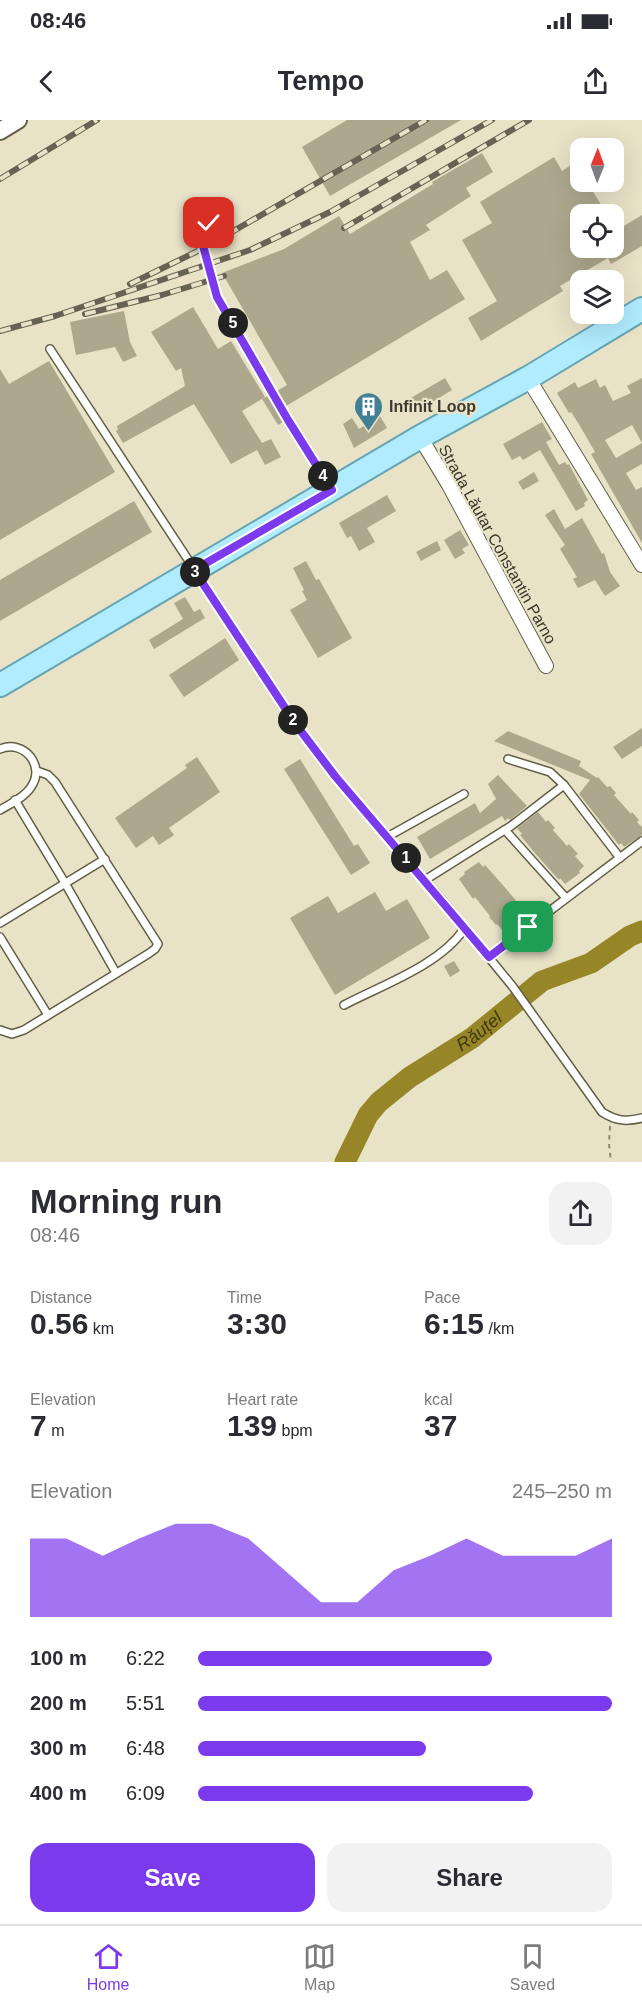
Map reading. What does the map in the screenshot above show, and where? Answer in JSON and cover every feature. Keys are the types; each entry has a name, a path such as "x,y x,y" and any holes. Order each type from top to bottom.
{"main road":[{"path":"0,685 420,437 528,378 641,312"}],"street":[{"path":"0,131 18,120"},
{"path":"528,378 642,565"},
{"name":"Strada Lăutar Constantin Parno","path":"420,437 449,485 546,666"}],"lane":[{"path":"209,223 202,242 217,297 288,420 332,490"},
{"path":"50,349 297,726 335,776 513,987 602,1112 622,1121 642,1118"},
{"path":"0,749 15,747 27,753 35,763 37,771 30,790 0,810"},
{"path":"508,759 550,772 564,785 620,858"},
{"path":"0,1030 12,1034 24,1030 148,954 158,944 55,782 48,775 37,771"},
{"path":"425,880 505,830 564,785"},
{"path":"387,837 464,794"},
{"path":"15,800 116,973"},
{"path":"505,830 567,898"},
{"path":"489,957 642,841"},
{"path":"0,923 105,859"},
{"path":"344,1005 416,968 446,949 456,941 464,928"},
{"path":"0,937 48,1015"}],"path":[{"path":"611,1118 609,1144 611,1162"}],"building":[{"path":"347,120 461,120 330,196 302,147"},
{"path":"482,153 493,172 466,188 471,196 426,225 430,230 410,242 430,280 447,270 465,299 286,406 277,391 287,385 222,273 284,249 339,216 350,234"},
{"path":"554,157 562,171 570,166 570,192 593,192 601,204 570,204 570,258 608,258 587,270 570,270 570,280 560,286 563,291 481,341 468,318 497,301 462,240 492,223 480,202"},
{"path":"642,215 642,246 624,256 624,226"},
{"path":"608,258 621,258 611,264"},
{"path":"193,307 218,349 231,341 265,397 242,411 262,443 271,439 281,457 265,465 257,450 231,464 194,404 123,443 116,431 117,426 185,386 181,368 176,371 151,332"},
{"path":"124,311 130,342 137,356 123,362 115,347 76,355 70,322"},
{"path":"49,361 115,472 0,540 0,369 9,384"},
{"path":"445,378 452,390 416,412 409,399"},
{"path":"642,378 642,443 642,464 626,473 636,490 642,487 642,543 591,454 595,452 557,393 575,382 578,388 596,379 600,388 605,385 613,401 631,393 627,386","holes":["632,425 642,443 616,458 605,440"]},
{"path":"268,396 283,422 278,425 262,399"},
{"name":"Infinit Loop","path":"380,416 387,428 354,448 343,424 352,418 359,429"},
{"path":"542,422 552,439 546,442 559,465 565,462 569,464 588,500 584,503 585,506 576,511 540,450 523,460 520,456 512,460 503,444"},
{"path":"534,472 539,481 523,490 518,482"},
{"path":"387,495 396,511 367,528 375,542 359,551 351,536 347,538 339,523"},
{"path":"134,501 152,532 0,621 0,580"},
{"path":"554,509 565,529 582,518 602,554 604,553 610,572 620,586 605,596 595,580 578,588 573,579 577,577 560,549 565,545 545,515"},
{"path":"460,530 469,545 462,549 465,553 455,559 444,540"},
{"path":"437,541 441,550 421,561 416,552"},
{"path":"306,561 316,580 319,579 352,638 318,658 290,610 307,600 293,568"},
{"path":"185,597 194,612 200,609 205,618 154,649 149,640 183,619 174,603"},
{"path":"225,638 239,660 184,697 169,675"},
{"path":"642,728 642,746 622,759 613,747"},
{"path":"508,731 581,761 579,766 598,777 607,787 610,786 616,793 614,795 639,820 637,822 642,827 642,835 624,847 621,843 619,845 579,794 590,780 494,741"},
{"path":"197,757 220,792 169,828 174,835 159,845 153,836 136,848 115,818 187,768 185,765"},
{"path":"300,759 354,846 358,844 370,863 351,875 284,769"},
{"path":"498,775 527,806 510,820 508,818 505,821 502,816 430,859 417,837 475,803 480,813 496,799 488,784"},
{"path":"538,812 555,828 553,830 567,846 569,844 578,854 575,856 584,866 579,871 580,873 565,884 534,852 517,828"},
{"path":"479,862 483,867 485,865 524,910 522,912 526,917 522,923 506,934 489,917 475,897 473,899 459,879 465,874 464,872"},
{"path":"375,892 386,911 407,899 430,938 335,995 290,918 328,896 338,913"},
{"path":"454,961 460,971 450,977 444,966"}],"waterway":[{"name":"Răuțel","path":"345,1162 368,1115 379,1102 410,1077 472,1038 542,981 591,963 630,936 642,931"}],"railway":[{"path":"0,179 97,120"},
{"path":"130,284 204,248 426,120"},
{"path":"0,331 55,316 250,250 330,212 492,120"},
{"path":"344,228 529,120"},
{"path":"85,314 162,295 224,276"}],"place":[{"name":"Infinit Loop","path":"368,432"}],"route":[{"path":"209,223 202,242 217,297 288,420 332,490 194,570 297,726 335,776 489,957 528,927"}]}
